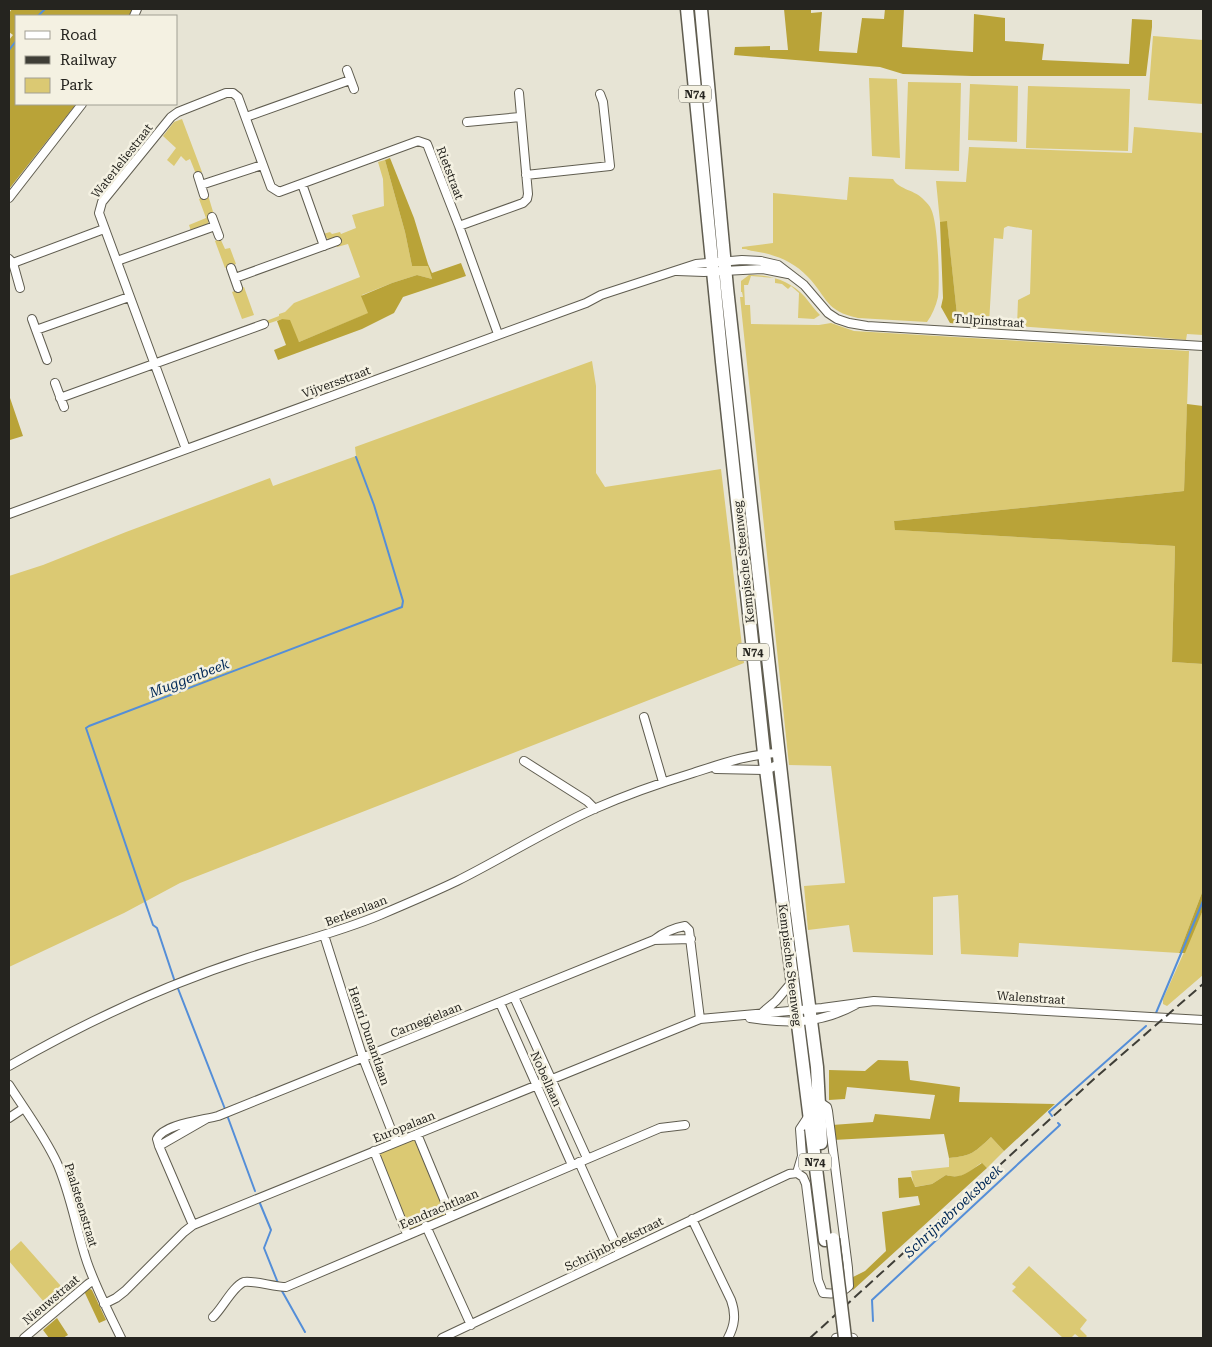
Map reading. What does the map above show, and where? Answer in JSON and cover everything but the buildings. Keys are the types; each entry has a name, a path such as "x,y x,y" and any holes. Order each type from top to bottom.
{"main road":[{"name":"Kempische Steenweg","path":"687,9 779,759 803,1015 809,1115 845,1338"},
{"name":"Kempische Steenweg","path":"701,9 719,266 722,362 764,753 792,982 817,1067 820,1138 837,1338"}],"street":[{"path":"346,70 354,89"},
{"path":"246,117 350,80"},
{"name":"Waterleliestraat","path":"186,449 99,212 102,202 171,117 178,112 226,93 233,93"},
{"name":"Rietstraat","path":"233,93 238,97 271,187 279,192 418,141 426,144 459,226 498,334"},
{"path":"459,226 523,203 527,199 519,93"},
{"path":"526,175 610,166 603,102 600,94"},
{"path":"9,198 81,105"},
{"path":"467,122 520,117"},
{"path":"477,121 477,130"},
{"path":"201,185 262,165"},
{"path":"198,176 204,194"},
{"path":"302,184 324,246"},
{"path":"212,217 219,236"},
{"path":"117,261 215,226"},
{"path":"20,288 11,261 104,228"},
{"path":"234,278 337,241"},
{"name":"Tulpinstraat","path":"719,266 761,261 778,265 804,285 828,313 848,323 1203,346"},
{"name":"Vijversstraat","path":"9,514 670,271 696,264 719,266"},
{"path":"231,268 238,288"},
{"path":"36,330 129,297"},
{"path":"32,319 47,360"},
{"path":"249,320 252,328"},
{"path":"60,398 264,324"},
{"path":"55,383 64,407"},
{"path":"644,717 663,782"},
{"name":"Berkenlaan","path":"9,1066 64,1034 174,984 378,916 457,881 558,826 595,809 663,782 708,768 764,753 779,759 766,770 708,768"},
{"path":"524,761 587,801 595,809"},
{"name":"Carnegielaan","path":"193,1225 159,1146 157,1139 162,1133 196,1119 218,1116 654,940 662,934 677,928 685,926 689,930 691,940 654,940"},
{"name":"Henri Dunantlaan","path":"324,935 363,1058 396,1142"},
{"path":"691,940 700,1019"},
{"path":"759,1014 768,1009 792,982"},
{"name":"Nobellaan","path":"514,997 551,1080 579,1162 620,1254"},
{"name":"Walenstraat","path":"803,1015 824,1019 835,1016 858,1004 874,1001 935,1003 1203,1020"},
{"name":"Nobellaan","path":"500,1003 536,1086 579,1162"},
{"name":"Europalaan","path":"104,1304 125,1291 193,1225 700,1019 759,1014 803,1015"},
{"name":"Europalaan","path":"738,1016 778,1021 803,1015"},
{"name":"Paalsteenstraat","path":"9,1085 44,1138 60,1170 69,1194 86,1260 104,1304 121,1338"},
{"name":"Kempische Steenweg","path":"809,1115 800,1130 802,1156 797,1173 803,1176 806,1184 818,1280 823,1293 835,1294 844,1291 849,1286 848,1268 828,1111 827,1107 818,1102"},
{"path":"9,1118 24,1108"},
{"name":"Eendrachtlaan","path":"213,1317 238,1286 244,1282 277,1287 286,1286 660,1128 685,1126"},
{"path":"417,1134 451,1216"},
{"path":"374,1151 407,1234"},
{"name":"Schrijnbroekstraat","path":"442,1338 692,1219 789,1174 797,1173"},
{"path":"692,1219 732,1300 735,1310 732,1329 728,1338"},
{"path":"426,1226 471,1325"},
{"name":"Nieuwstraat","path":"24,1338 94,1280"},
{"path":"837,1338 844,1336 853,1338"}],"green space":[{"path":"1153,36 1203,40 1203,104 1148,100"},
{"path":"869,78 897,79 900,158 872,156"},
{"path":"908,82 961,83 959,171 905,169"},
{"path":"970,84 1018,86 1017,142 968,140"},
{"path":"1028,86 1130,89 1128,151 1026,148"},
{"path":"182,119 202,172 196,174 190,159 186,161 181,156 174,166 167,160 176,148 163,136 174,122"},
{"path":"1134,127 1203,133 1203,335 1187,334 1186,340 1017,326 1018,300 1030,294 1032,230 1008,226 1004,228 1003,239 994,238 989,324 958,324 947,222 940,222 936,181 966,182 969,147 1132,153"},
{"path":"385,160 405,232 412,266 428,265 432,279 417,275 362,295 369,313 299,342 282,319 267,324 266,321 279,316 279,314 285,312 294,303 360,277 348,244 337,247 336,245 341,243 340,237 329,240 323,234 340,232 341,234 356,228 352,215 384,206 383,179 378,162"},
{"path":"849,177 893,179 899,186 921,197 931,208 937,239 939,289 936,304 927,322 858,318 839,312 828,303 802,271 790,263 776,256 742,249 742,247 773,243 773,193 847,200"},
{"path":"208,195 214,215 208,217 207,225 191,231 189,225 206,218 199,199"},
{"path":"220,238 225,249 230,248 236,264 225,268 215,241"},
{"path":"749,275 774,278 751,276 748,285 744,285 745,305 750,305 751,324 819,325 831,323 854,331 1189,351 1184,491 894,521 896,530 1175,546 1172,662 1203,664 1203,890 1179,953 1019,943 1018,957 961,954 958,895 933,897 933,955 853,952 849,925 808,930 804,886 845,883 831,766 789,765 740,297 743,297 741,281"},
{"path":"775,278 787,283 799,291 820,315 814,319 798,318 799,293 791,286 788,289 782,284 775,283"},
{"path":"244,287 254,315 242,319 232,292"},
{"path":"592,361 596,386 596,473 605,487 721,469 744,663 180,883 124,913 9,967 9,576 43,565 270,478 273,486 356,456 355,447"},
{"path":"1203,910 1203,975 1167,1006 1163,1004 1163,999"},
{"path":"991,1137 1004,1151 987,1168 981,1163 961,1176 946,1175 932,1184 914,1187 911,1171 949,1167 949,1158 973,1152"},
{"path":"415,1138 447,1215 409,1230 378,1153"},
{"path":"21,1241 68,1294 50,1309 9,1261 9,1252"},
{"path":"1029,1266 1087,1320 1080,1329 1087,1336 1085,1338 1080,1338 1075,1334 1071,1338 1063,1338 1012,1291 1016,1287 1012,1284"}],"shaded area":[{"path":"12,9 133,9 131,15 15,15 15,105 75,105 9,189 9,40 13,35 9,32 9,13"},
{"path":"784,9 811,9 811,13 822,12 819,51 857,53 862,18 884,19 885,9 904,9 902,47 973,52 974,14 1005,18 1005,41 1044,44 1042,60 1129,64 1132,19 1152,20 1152,27 1146,76 903,74 880,67 734,55 735,47 770,46 770,50 788,50"},
{"path":"390,158 414,218 432,273 461,263 466,276 403,297 394,313 362,329 278,360 274,350 286,345 277,321 282,319 290,320 299,342 368,313 361,296 417,275 432,279 428,266 412,266 405,232 385,160"},
{"path":"947,221 958,324 950,323 941,307 943,298 940,222"},
{"path":"9,395 23,436 10,440 9,437"},
{"path":"1187,404 1203,406 1203,664 1172,662 1175,546 895,530 894,521 1184,491"},
{"path":"1203,890 1203,910 1185,953 1179,953"},
{"path":"878,1060 908,1061 910,1080 960,1087 959,1102 1055,1104 1004,1151 991,1137 973,1152 949,1158 944,1134 833,1140 832,1125 873,1122 875,1114 930,1119 935,1095 847,1087 845,1099 829,1100 829,1070 865,1071"},
{"path":"982,1163 987,1168 853,1290 851,1278 865,1271 886,1251 882,1212 920,1205 918,1196 899,1198 898,1178 911,1177 915,1187 932,1184 946,1175 961,1176"},
{"path":"88,1288 92,1290 106,1320 99,1323 84,1291"},
{"path":"57,1318 68,1335 63,1338 49,1338 43,1330"}],"waterway":[{"path":"39,15 45,9"},
{"path":"9,50 15,42"},
{"name":"Muggenbeek","path":"175,982 157,928 153,925 86,728 402,607 403,601 374,505 356,457"},
{"name":"Schrijnebroeksbeek","path":"1156,1013 1203,901"},
{"name":"Muggenbeek","path":"177,986 225,1109"},
{"name":"Schrijnebroeksbeek","path":"1052,1116 1049,1112 1146,1026"},
{"name":"Muggenbeek","path":"227,1115 255,1191"},
{"name":"Schrijnebroeksbeek","path":"873,1321 872,1300 1060,1125 1058,1123"},
{"name":"Muggenbeek","path":"259,1201 271,1230 264,1248 278,1283"},
{"name":"Muggenbeek","path":"282,1291 305,1332"}],"railway":[{"path":"810,1338 1094,1079 1203,984"}]}
